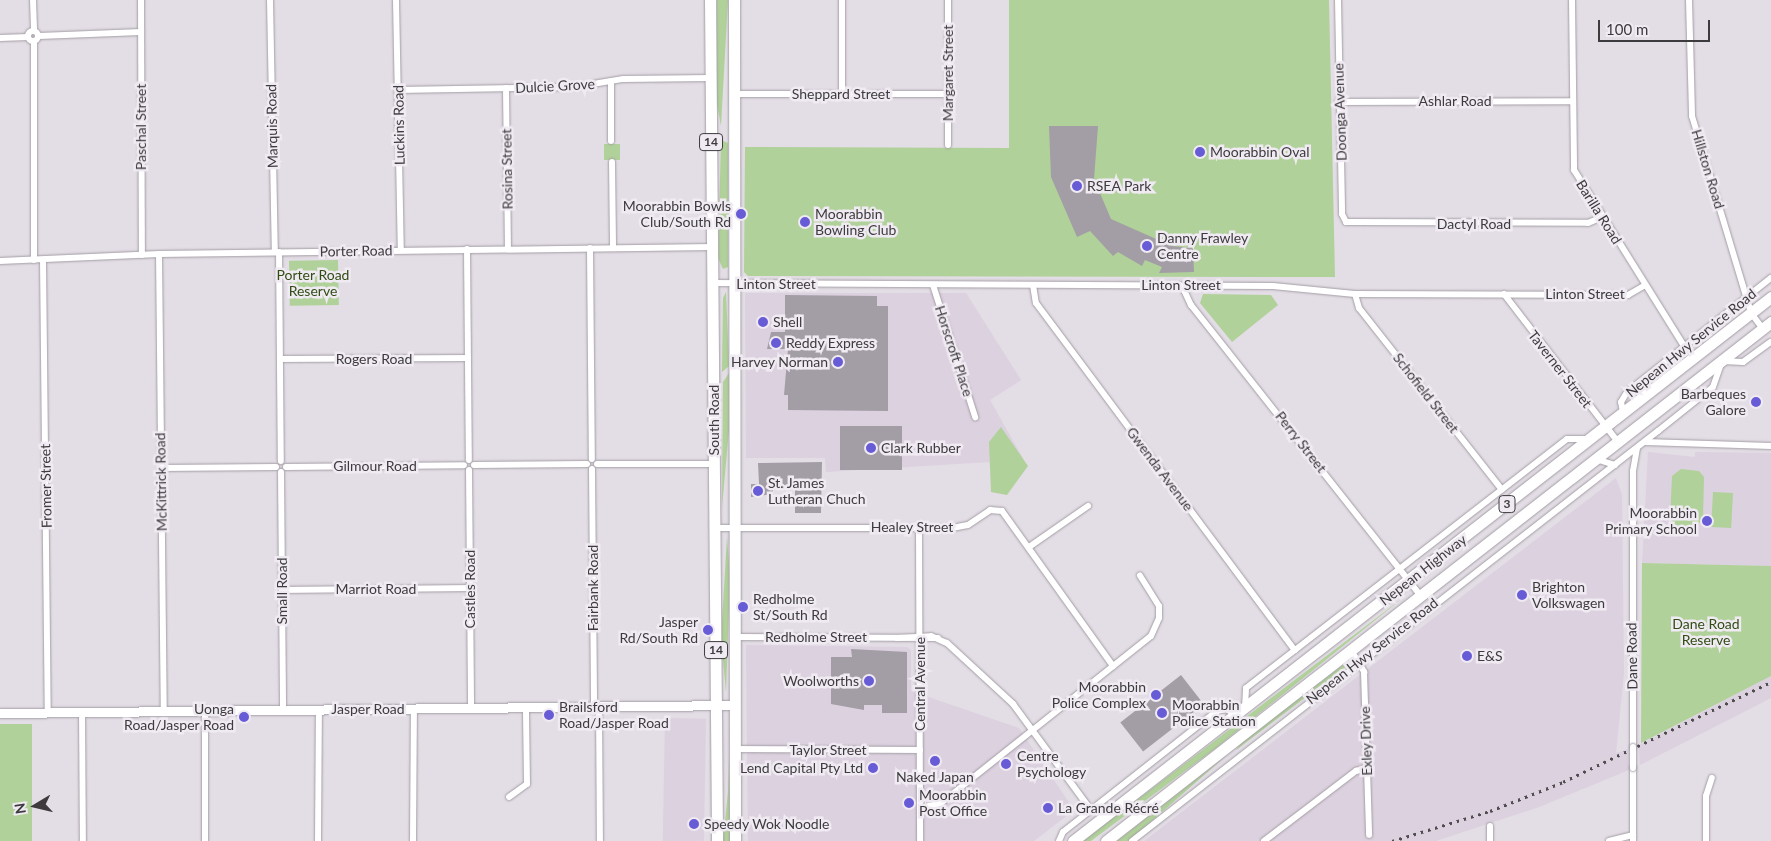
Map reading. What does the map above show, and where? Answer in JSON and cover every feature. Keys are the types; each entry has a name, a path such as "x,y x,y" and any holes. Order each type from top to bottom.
{"highway":[{"name":"South Road","path":"710,0 717,841"},
{"name":"South Road","path":"734,0 736,841"},
{"path":"711,133 734,133"},
{"name":"Nepean Highway","path":"1073,841 1606,428 1771,297"},
{"name":"Nepean Highway","path":"1106,841 1767,326"},
{"path":"714,378 734,370"}],"main road":[{"name":"Jasper Road","path":"0,713 736,705"}],"street":[{"path":"34,0 34,260"},
{"name":"Paschal Street","path":"141,0 142,255"},
{"name":"Marquis Road","path":"270,0 277,252"},
{"name":"Luckins Road","path":"396,0 401,250"},
{"path":"842,0 842,94"},
{"name":"Margaret Street","path":"948,0 948,145"},
{"name":"Doonga Avenue","path":"1338,0 1338,102 1342,214 1346,222"},
{"name":"Barilla Road","path":"1572,0 1574,170 1684,346"},
{"name":"Hillston Road","path":"1689,0 1692,116 1751,313 1767,326"},
{"path":"0,38 141,32"},
{"name":"Dulcie Grove","path":"398,90 580,87 611,81 711,78"},
{"path":"611,81 611,141"},
{"name":"Rosina Street","path":"506,88 508,249"},
{"name":"Sheppard Street","path":"734,94 948,94"},
{"name":"Ashlar Road","path":"1338,102 1572,101"},
{"path":"612,162 613,248"},
{"name":"Dactyl Road","path":"1346,222 1588,223 1602,217"},
{"name":"Porter Road","path":"0,261 159,254 713,247"},
{"name":"Fairbank Road","path":"590,248 596,707 600,841"},
{"name":"Castles Road","path":"467,249 471,709"},
{"path":"161,468 276,467 281,472 286,467 281,461 277,252"},
{"name":"McKittrick Road","path":"159,254 164,710"},
{"name":"Fromer Street","path":"44,260 48,712"},
{"name":"Nepean Hwy Service Road","path":"1623,414 1622,402 1628,392 1771,278"},
{"name":"Linton Street","path":"713,283 1183,288 1273,286 1355,294 1628,295 1645,285"},
{"name":"Horscroft Place","path":"933,285 975,417"},
{"name":"Gwenda Avenue","path":"1033,285 1036,304 1295,650"},
{"name":"Perry Street","path":"1183,288 1191,305 1421,596"},
{"name":"Schofield Street","path":"1355,294 1360,308 1502,490"},
{"name":"Taverner Street","path":"1504,294 1618,442"},
{"path":"1722,361 1743,362 1771,342"},
{"name":"Rogers Road","path":"280,359 468,358"},
{"name":"Nepean Hwy Service Road","path":"1132,841 1233,759 1713,387 1722,361"},
{"path":"1058,841 1062,832 1218,711 1226,709 1241,711 1246,688 1567,439 1590,440"},
{"path":"1644,442 1771,446"},
{"name":"Dane Road","path":"1633,838 1633,471 1636,448"},
{"name":"Dane Road","path":"1625,457 1633,471"},
{"path":"1596,459 1614,465"},
{"path":"276,467 281,461"},
{"name":"Gilmour Road","path":"286,467 714,464"},
{"name":"Small Road","path":"281,472 282,709"},
{"path":"1029,547 1088,506"},
{"name":"Healey Street","path":"715,528 919,528 963,526 998,510 1029,547 1113,666"},
{"name":"Central Avenue","path":"919,528 920,841"},
{"path":"920,808 941,803 1005,754 1031,729 1146,640 1158,624 1157,601 1140,576"},
{"name":"Marriot Road","path":"282,590 470,588"},
{"name":"Redholme Street","path":"736,637 938,638 1007,698 1091,810"},
{"name":"Exley Drive","path":"1351,650 1364,672 1369,835"},
{"path":"509,797 527,784 526,708"},
{"path":"318,841 320,709"},
{"path":"413,841 414,709"},
{"path":"205,710 205,841"},
{"path":"82,711 83,841"},
{"path":"1232,742 1233,759"},
{"name":"Taylor Street","path":"736,749 920,750"},
{"path":"1264,841 1356,771 1367,768"},
{"path":"1706,841 1706,796 1712,778"},
{"path":"1490,826 1490,841"},
{"path":"1609,841 1633,838"}],"shaded area":[{"path":"745,293 966,293 1021,380 990,400 1024,460 826,472 825,458 746,458"},
{"name":"Moorabbin Primary School","path":"1648,452 1695,457 1695,452 1771,453 1771,566 1642,563"},
{"path":"1616,478 1622,495 1624,673 1616,753 1629,749 1629,770 1539,807 1436,841 1144,841"},
{"path":"746,645 907,647 911,650 911,691 1019,728 1074,810 1034,841 748,841"},
{"path":"1771,676 1771,698 1640,765 1639,745"},
{"path":"665,718 706,719 704,841 663,841"}],"green space":[{"path":"717,0 728,0 721,126 717,104"},
{"path":"1009,0 1329,0 1335,277 748,276 744,272 745,147 1009,148"},
{"path":"721,140 728,143 728,267 723,269 718,258"},
{"path":"604,144 620,144 620,160 604,160"},
{"name":"Porter Road Reserve","path":"338,260 339,305 290,306 289,261"},
{"path":"726,292 729,366 722,372 723,298"},
{"path":"1203,294 1271,295 1278,305 1232,342 1200,303"},
{"path":"729,373 729,429 722,508 723,382"},
{"path":"1001,427 1028,466 1007,495 991,492 989,442"},
{"path":"1681,469 1699,471 1704,477 1703,518 1696,527 1678,527 1670,519 1672,476"},
{"path":"1713,492 1733,493 1731,528 1711,527"},
{"path":"727,537 730,577 726,692 721,639"},
{"name":"Dane Road Reserve","path":"1642,563 1771,566 1771,676 1641,743"},
{"path":"1404,597 1216,748 1091,841 1083,841"},
{"path":"1348,661 1346,667 1236,750 1241,743"},
{"path":"0,724 32,724 32,841 0,841"},
{"path":"729,755 730,841 723,841 728,792"},
{"path":"1227,755 1129,841 1117,841"}],"building":[{"name":"RSEA Park","path":"1049,126 1098,126 1094,179 1111,219 1172,246 1193,248 1194,272 1159,273 1162,267 1145,260 1142,266 1118,252 1113,256 1090,231 1077,237 1051,177"},
{"name":"Harvey Norman","path":"785,295 877,296 877,306 888,306 888,411 788,410 788,395 784,395 788,349 767,349 771,332 785,332"},
{"name":"Clark Rubber","path":"840,426 902,426 902,470 840,470"},
{"path":"822,462 821,513 795,513 795,489 773,489 773,494 751,497 751,484 759,484 758,463"},
{"name":"Woolworths","path":"851,649 907,652 907,713 882,713 882,705 864,705 864,710 831,704 831,657 852,657"},
{"name":"Moorabbin Police Station","path":"1181,675 1204,704 1143,752 1120,722"}],"railway":[{"path":"1392,841 1490,811 1563,782 1771,682"}],"place":[{"name":"Moorabbin Oval","path":"1200,152"},
{"name":"RSEA Park","path":"1077,186"},
{"name":"Moorabbin Bowls Club/South Rd","path":"741,214"},
{"name":"Moorabbin Bowling Club","path":"805,222"},
{"name":"Danny Frawley Centre","path":"1147,246"},
{"name":"Shell","path":"763,322"},
{"name":"Reddy Express","path":"776,343"},
{"name":"Harvey Norman","path":"838,362"},
{"name":"Barbeques Galore","path":"1756,402"},
{"name":"Clark Rubber","path":"871,448"},
{"name":"St. James Lutheran Chuch","path":"758,491"},
{"name":"Moorabbin Primary School","path":"1707,521"},
{"name":"Brighton Volkswagen","path":"1522,595"},
{"name":"Redholme St/South Rd","path":"743,607"},
{"name":"Jasper Rd/South Rd","path":"708,630"},
{"name":"E&S","path":"1467,656"},
{"name":"Woolworths","path":"869,681"},
{"name":"Moorabbin Police Complex","path":"1156,695"},
{"name":"Moorabbin Police Station","path":"1162,713"},
{"name":"Brailsford Road/Jasper Road","path":"549,715"},
{"name":"Uonga Road/Jasper Road","path":"244,717"},
{"name":"Naked Japan","path":"935,761"},
{"name":"Centre Psychology","path":"1006,764"},
{"name":"Lend Capital Pty Ltd","path":"873,768"},
{"name":"Moorabbin Post Office","path":"909,803"},
{"name":"La Grande Récré","path":"1048,808"},
{"name":"Speedy Wok Noodle","path":"694,824"}]}
